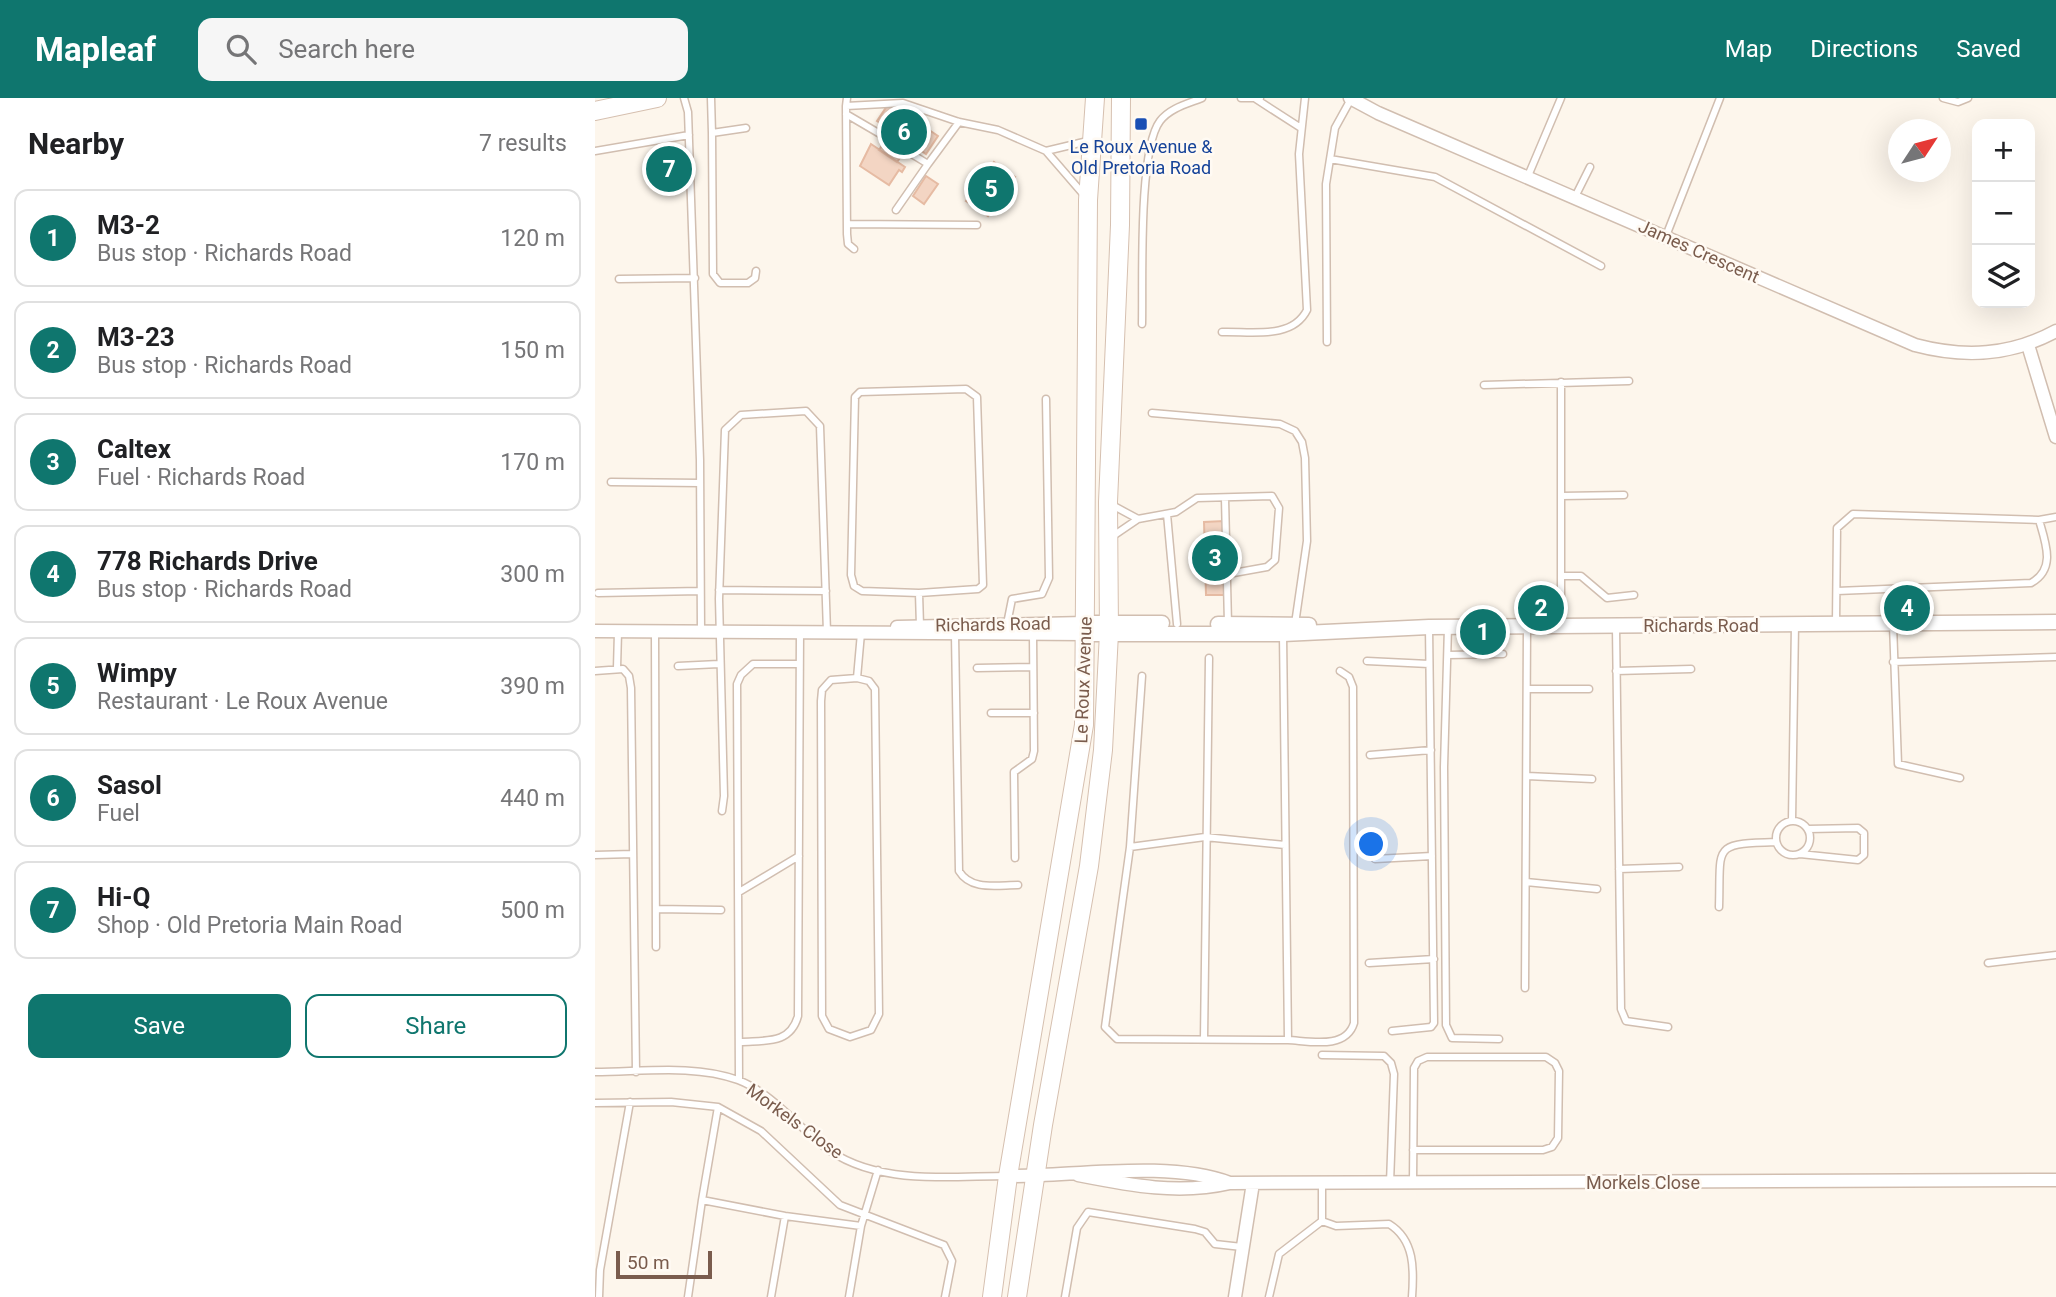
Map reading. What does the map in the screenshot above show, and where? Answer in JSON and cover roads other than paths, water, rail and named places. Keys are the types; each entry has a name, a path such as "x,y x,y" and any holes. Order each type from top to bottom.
{"main road":[{"path":"595,111 657,98"},
{"name":"Le Roux Avenue","path":"1017,1297 1043,1125 1072,972 1095,822 1109,627 1108,502 1113,338 1120,225 1121,98"},
{"name":"Le Roux Avenue","path":"992,1297 1009,1176 1081,750 1086,700 1088,200 1094,100"}],"street":[{"name":"James Crescent","path":"1351,99 1915,345 1977,354 1998,352 2028,345 2056,331"},
{"path":"2028,345 2056,437"},
{"name":"Richards Road","path":"595,631 1033,635 1085,628 1177,624 1283,634 1429,627 2056,622"},
{"name":"Richards Road","path":"856,633 920,626 1007,624 1085,628"},
{"name":"Richards Road","path":"1109,627 1228,628 1295,624 1345,629"},
{"name":"Morkels Close","path":"1009,1176 1169,1172 1214,1177 1230,1183 2056,1180"},
{"path":"1235,1297 1253,1183"}],"lane":[{"path":"684,98 689,135 695,278 701,632"},
{"path":"711,98 713,274 720,283 748,283 755,278 756,271"},
{"path":"1142,324 1147,170 1151,145 1163,118 1173,110 1202,98"},
{"path":"1241,98 1258,98 1301,128"},
{"path":"1222,332 1280,331 1293,328 1302,321 1307,310 1299,155 1305,98"},
{"path":"1528,176 1560,98"},
{"path":"1666,236 1720,98"},
{"path":"1943,98 1958,102 1969,98"},
{"path":"1327,342 1326,184 1335,128 1351,99"},
{"path":"854,249 848,244 846,102 903,103 959,122 998,130 1046,151 1088,200"},
{"path":"846,114 887,138"},
{"path":"895,211 959,122"},
{"path":"712,133 746,128"},
{"path":"595,151 689,135"},
{"path":"1046,151 1092,140"},
{"path":"905,150 928,164"},
{"path":"1330,159 1434,177 1601,265"},
{"path":"1575,197 1590,167"},
{"path":"847,225 977,225"},
{"path":"619,279 695,278"},
{"path":"1484,385 1629,381"},
{"path":"1561,382 1562,626"},
{"path":"966,389 977,397 983,585 978,589 919,593 862,591 854,586 851,575 853,403 860,392 966,389"},
{"path":"1007,624 1012,599 1042,594 1049,578 1047,399"},
{"path":"722,811 724,796 719,590 725,430 741,415 807,411 820,426 827,632"},
{"path":"1151,413 1280,424 1295,431 1305,458 1307,541 1295,624"},
{"path":"611,482 700,483"},
{"path":"1109,541 1116,532 1138,519 1167,514 1197,498 1266,495 1277,500 1277,555 1273,563 1267,568 1228,574"},
{"path":"1561,496 1625,495"},
{"path":"1225,498 1228,628"},
{"path":"1108,502 1138,519"},
{"path":"1167,514 1177,624"},
{"path":"1836,624 1837,528 1853,514 2039,520 2056,517"},
{"path":"1837,591 2031,583 2040,579 2048,568 2050,559 2039,520"},
{"path":"1561,576 1581,576 1607,598 1635,595"},
{"path":"719,590 826,591"},
{"path":"598,593 700,591"},
{"path":"919,593 920,626"},
{"path":"1793,821 1795,624"},
{"path":"1893,624 1898,764 1960,778"},
{"path":"1616,625 1622,1016 1626,1021 1668,1027"},
{"path":"1525,988 1527,626"},
{"path":"1392,1031 1431,1027 1434,1023 1429,627"},
{"path":"1448,627 1444,767 1446,1025 1453,1038 1499,1039"},
{"path":"617,668 618,632"},
{"path":"655,632 656,947"},
{"path":"740,1042 783,1039 795,1026 798,1016 800,632"},
{"path":"856,633 857,678"},
{"path":"1283,634 1288,1040"},
{"path":"955,635 960,871 965,881 972,885 1018,885"},
{"path":"1015,858 1013,780 1018,768 1032,759 1033,635"},
{"path":"1448,655 1503,654"},
{"path":"1893,662 2056,657"},
{"path":"1204,1039 1209,658"},
{"path":"1367,661 1429,664"},
{"path":"678,666 719,664"},
{"path":"739,1080 737,684 741,675 753,664 799,664"},
{"path":"977,668 1033,667"},
{"path":"595,671 617,668 629,676 631,688 636,1072"},
{"path":"1616,671 1691,669"},
{"path":"1142,676 1130,847 1105,1027 1117,1040 1335,1041 1349,1033 1354,1023 1353,687 1349,677 1340,671"},
{"path":"857,678 869,681 875,689 879,1014 871,1030 850,1037 832,1032 823,1016 821,701 822,690 831,680 857,678"},
{"path":"1528,689 1590,689"},
{"path":"991,713 1034,713"},
{"path":"1370,755 1431,750"},
{"path":"1527,776 1591,779"},
{"path":"1793,821 1808,829 1858,828 1864,833 1864,855 1858,860 1788,855 1776,842 1781,825 1793,821"},
{"path":"1800,854 1811,841 1808,829"},
{"path":"1130,847 1205,837 1285,845"},
{"path":"1719,907 1720,858 1724,850 1737,844 1776,842"},
{"path":"595,855 633,855"},
{"path":"739,892 799,856"},
{"path":"1375,859 1432,856"},
{"path":"1619,869 1679,867"},
{"path":"1526,882 1597,889"},
{"path":"656,909 721,910"},
{"path":"1988,963 2056,955"},
{"path":"1369,963 1434,959"},
{"path":"1322,1055 1384,1056 1391,1063 1394,1074 1390,1183"},
{"path":"1413,1150 1543,1150 1552,1147 1558,1138 1559,1071 1555,1063 1546,1057 1427,1057 1418,1061 1414,1068 1413,1150 1413,1182"},
{"name":"Morkels Close","path":"595,1072 716,1073 739,1080 760,1093 825,1147 878,1170 904,1177 1009,1176"},
{"path":"599,1297 600,1270 630,1102"},
{"path":"595,1103 671,1102 718,1107 761,1131 831,1199 864,1216 944,1245 952,1261 945,1297"},
{"path":"688,1297 718,1107"},
{"path":"849,1297 861,1226 878,1170"},
{"path":"1322,1183 1322,1221"},
{"path":"702,1200 785,1216 861,1226"},
{"path":"1065,1297 1077,1228 1088,1212 1195,1229 1205,1232 1215,1244 1242,1247"},
{"path":"771,1297 785,1216"},
{"path":"1269,1297 1279,1254 1322,1221"},
{"path":"1322,1221 1336,1226 1389,1224 1396,1229 1414,1264 1412,1297"}],"place":[{"name":"Le Roux Avenue & Old Pretoria Road","path":"1141,124"},
{"name":"Sasol","path":"904,132"},
{"name":"Hi-Q","path":"669,169"},
{"name":"Wimpy","path":"991,189"},
{"name":"Caltex","path":"1215,558"},
{"name":"M3-23","path":"1541,608"},
{"name":"778 Richards Drive","path":"1907,608"},
{"name":"M3-2","path":"1483,632"}]}
